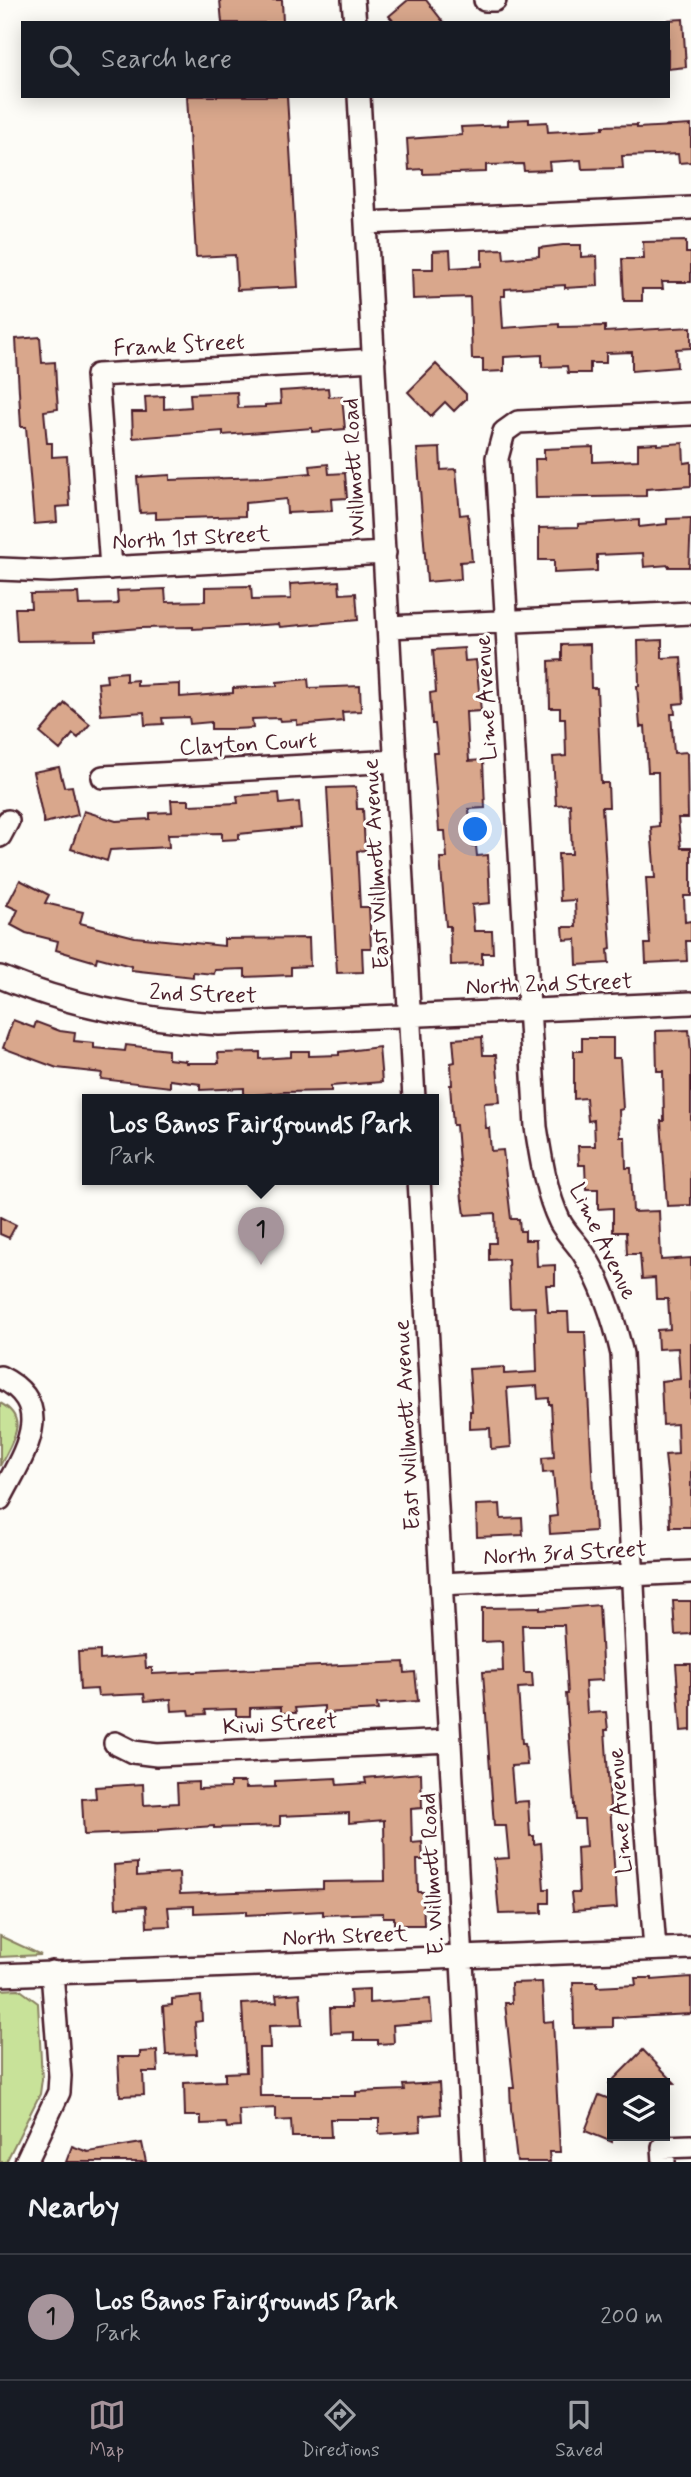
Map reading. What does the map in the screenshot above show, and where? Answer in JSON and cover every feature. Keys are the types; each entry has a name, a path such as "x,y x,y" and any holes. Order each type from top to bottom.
{"street":[{"path":"353,0 355,21"},
{"path":"485,0 495,0"},
{"name":"Willmott Road","path":"359,98 389,627"},
{"path":"366,223 691,208"},
{"name":"Frank Street","path":"111,568 97,375 374,360"},
{"name":"Lime Avenue","path":"655,1949 643,1794 622,1354 614,1319 600,1285 583,1252 561,1223 544,1175 536,1127 498,458 504,432 518,422 691,414"},
{"name":"North 1st Street","path":"0,569 50,571 384,553"},
{"path":"389,627 691,613"},
{"name":"East Willmott Avenue","path":"389,627 414,1094"},
{"name":"Clayton Court","path":"103,777 396,761"},
{"name":"2nd Street","path":"0,977 58,998 151,1019 219,1024 410,1015"},
{"name":"North 2nd Street","path":"410,1015 691,1003"},
{"name":"East Willmott Avenue","path":"419,1185 441,1584"},
{"path":"0,1377 17,1385 27,1398 33,1413 28,1445 0,1499"},
{"name":"North 3rd Street","path":"441,1584 691,1573"},
{"name":"E. Willmott Road","path":"441,1584 473,2162"},
{"name":"Kiwi Street","path":"116,1743 133,1752 157,1755 449,1741"},
{"name":"North Street","path":"0,1975 691,1948"},
{"path":"26,2162 59,2092 52,1972"},
{"path":"664,2155 691,2146"}],"green space":[{"path":"0,1403 15,1416 17,1424 13,1440 0,1466"},
{"path":"0,1936 41,1955 0,1957"},
{"path":"19,1989 38,2003 42,2079 40,2094 6,2162 0,2162 0,1990"}],"building":[{"path":"220,0 282,0 283,21 222,21"},
{"path":"408,0 426,0 442,21 393,21 389,16"},
{"path":"683,19 686,67 670,69 668,20"},
{"path":"187,98 287,98 298,287 237,290 235,255 196,257"},
{"path":"529,119 529,123 547,122 548,132 603,129 603,126 637,125 637,128 691,125 691,162 679,163 678,154 622,156 623,168 582,169 581,160 549,162 550,170 524,171 523,164 486,165 486,172 423,174 423,169 409,170 407,139 462,135 461,127 508,125 508,120"},
{"path":"686,241 686,253 691,253 691,282 662,282 663,289 642,289 642,301 624,301 622,259 644,259 643,242"},
{"path":"581,245 581,257 597,256 598,286 505,289 505,296 501,296 503,328 559,324 559,327 605,326 605,332 691,327 691,348 676,349 677,367 632,371 632,352 606,353 606,363 590,363 590,373 568,373 567,366 542,367 542,355 504,357 504,371 483,372 483,359 472,359 470,297 413,299 412,269 433,269 433,251 450,250 451,268 482,266 482,250 503,249 504,259 539,256 539,248"},
{"path":"40,337 42,363 55,362 58,409 44,411 47,443 52,443 52,457 67,456 70,506 56,507 57,522 34,524 26,427 21,427 16,339"},
{"path":"436,364 466,394 466,399 454,411 445,402 431,416 408,392"},
{"path":"328,388 329,397 342,396 345,429 312,432 312,428 223,435 223,431 133,438 132,412 146,412 145,397 164,396 164,409 191,407 190,394 237,392 238,408 265,407 281,404 280,391"},
{"path":"683,443 684,463 691,462 691,486 646,489 646,496 536,498 535,459 544,459 544,449 593,447 593,462 638,460 638,444"},
{"path":"440,448 441,470 456,469 460,515 468,514 472,561 460,562 461,579 427,582 417,449"},
{"path":"328,464 329,474 345,473 347,498 331,499 332,511 287,513 286,499 245,503 245,516 156,519 156,512 140,513 137,477 170,475 170,480 266,477 311,473 310,466"},
{"path":"691,518 689,567 644,567 643,553 597,555 597,571 554,573 554,560 539,560 539,528 578,527 578,524 639,520 639,527 667,524 667,519"},
{"path":"339,581 340,594 356,593 358,620 280,627 279,624 193,629 140,628 96,632 96,640 17,641 15,608 31,608 30,594 78,593 79,605 118,604 117,591 165,589 166,602 205,601 205,587 251,586 252,600 291,599 290,584"},
{"path":"662,640 662,658 681,657 684,703 674,704 675,714 671,714 674,753 687,752 688,818 678,818 681,848 691,848 691,896 684,896 685,922 691,921 691,941 686,941 687,961 646,963 645,944 650,944 646,878 655,878 651,827 659,826 658,772 648,772 645,726 640,727 638,641"},
{"path":"590,644 591,688 597,688 601,783 608,783 609,807 602,807 611,949 608,950 609,963 577,965 576,939 564,940 563,927 576,927 575,900 560,901 558,854 572,854 570,804 556,805 553,757 566,756 565,718 560,718 560,708 550,708 549,661 562,660 562,645"},
{"path":"464,648 465,661 476,660 481,711 466,712 467,732 469,761 483,760 485,808 469,809 472,846 476,846 477,856 488,855 490,903 472,905 474,931 492,931 493,953 482,953 482,964 451,965 450,926 446,926 440,858 447,858 445,831 439,831 433,753 438,753 435,724 432,724 430,693 436,692 433,650"},
{"path":"126,672 126,681 137,680 137,686 180,684 180,697 233,693 233,688 277,686 277,682 308,679 309,688 360,686 361,711 342,712 343,721 297,725 297,720 252,719 253,728 234,729 211,729 211,722 190,724 189,717 162,718 163,724 145,725 144,712 101,715 98,683 107,682 106,674"},
{"path":"65,703 90,724 78,738 73,734 60,750 40,733"},
{"path":"59,767 64,787 72,786 78,815 44,823 33,772"},
{"path":"356,787 357,809 363,809 365,850 357,851 360,907 369,907 371,948 362,948 363,972 337,973 327,788"},
{"path":"279,793 280,804 299,802 301,828 239,834 239,839 222,840 222,833 168,834 169,847 110,850 107,861 71,849 84,811 116,821 150,819 150,813 172,812 171,800 189,800 189,805 238,803 237,796"},
{"path":"20,880 49,895 45,903 83,912 80,923 135,937 224,946 224,939 309,938 310,966 291,967 291,975 245,977 245,969 215,970 214,974 193,972 193,977 131,970 131,966 97,957 96,962 79,957 56,950 58,941 26,933 11,925 18,910 7,905"},
{"path":"13,1020 34,1028 36,1022 60,1031 75,1033 74,1041 94,1043 94,1048 125,1051 126,1045 168,1050 168,1059 186,1063 219,1063 218,1053 260,1052 260,1059 291,1057 291,1051 309,1051 309,1056 339,1055 339,1052 379,1047 382,1082 331,1086 331,1091 244,1094 244,1088 200,1090 200,1084 170,1080 170,1087 101,1079 102,1073 57,1068 3,1048"},
{"path":"689,1030 691,1205 667,1206 661,1121 664,1121 663,1071 657,1071 656,1031"},
{"path":"482,1037 483,1055 496,1055 500,1102 484,1103 486,1128 489,1128 491,1151 503,1150 511,1219 519,1219 520,1231 525,1231 525,1240 536,1240 537,1266 555,1265 555,1285 546,1285 548,1312 568,1312 569,1332 585,1332 595,1531 550,1534 549,1517 557,1516 553,1472 543,1473 542,1458 554,1457 551,1404 549,1398 538,1399 537,1386 507,1388 511,1447 491,1449 490,1428 470,1429 472,1411 469,1369 504,1367 504,1374 537,1372 535,1307 510,1308 508,1259 489,1260 489,1243 496,1243 495,1213 465,1215 462,1200 450,1085 451,1063 455,1062 453,1039"},
{"path":"582,1038 613,1038 613,1058 620,1058 623,1109 619,1110 620,1137 625,1137 626,1168 631,1168 633,1212 659,1211 661,1260 691,1258 691,1527 670,1527 665,1455 678,1454 677,1424 663,1425 661,1381 680,1379 678,1348 658,1349 657,1330 670,1329 668,1299 656,1299 655,1278 642,1279 640,1254 627,1254 626,1232 613,1232 613,1208 598,1209 598,1189 586,1189 585,1165 579,1165 578,1146 595,1146 594,1120 588,1121 586,1098 574,1099 574,1051 582,1051"},
{"path":"0,1217 16,1225 9,1238 0,1234"},
{"path":"500,1504 501,1519 522,1518 523,1535 477,1537 476,1505"},
{"path":"673,1601 691,1601 691,1634 675,1635"},
{"path":"599,1605 603,1680 585,1681 587,1713 606,1712 617,1908 573,1911 571,1893 579,1893 577,1848 586,1847 584,1819 575,1819 564,1625 522,1625 524,1673 532,1673 533,1687 518,1688 522,1743 525,1743 527,1765 511,1766 514,1802 528,1801 530,1836 534,1836 534,1844 541,1843 544,1889 549,1889 549,1903 542,1903 542,1913 499,1914 494,1859 509,1858 506,1826 494,1826 483,1672 503,1671 502,1641 482,1642 482,1608 540,1607 540,1610"},
{"path":"100,1651 100,1660 145,1656 146,1668 152,1668 152,1674 404,1662 405,1673 415,1672 418,1701 377,1704 378,1710 324,1713 324,1706 295,1708 296,1713 281,1713 281,1707 250,1708 250,1716 236,1716 236,1709 205,1710 206,1714 190,1715 189,1710 172,1711 171,1699 145,1701 144,1694 98,1696 97,1689 80,1690 78,1652"},
{"path":"676,1664 691,1664 691,1730 681,1731"},
{"path":"421,1773 422,1808 411,1809 412,1843 422,1842 423,1860 417,1860 418,1892 423,1892 424,1925 394,1925 394,1917 383,1917 383,1913 323,1915 323,1911 246,1915 246,1911 194,1913 194,1906 168,1907 170,1926 147,1927 146,1906 116,1908 114,1865 137,1863 137,1876 179,1873 180,1894 323,1889 323,1882 385,1881 384,1820 349,1823 349,1813 280,1816 280,1826 214,1826 158,1832 84,1835 82,1799 96,1798 95,1787 143,1784 144,1805 178,1803 177,1783 198,1782 198,1789 230,1788 230,1782 245,1782 246,1788 275,1787 275,1781 336,1778 337,1785 366,1783 365,1778"},
{"path":"691,1977 691,2014 613,2018 613,2027 574,2028 573,1982 597,1982 597,1987 636,1985 635,1978 652,1980"},
{"path":"542,1982 544,2022 553,2021 560,2152 549,2152 550,2162 517,2162 510,2088 514,2088 505,2003 512,2003 511,1983"},
{"path":"369,1989 369,2003 430,1999 432,2022 393,2025 394,2043 378,2044 378,2040 354,2040 354,2032 331,2033 330,2008 351,2008 350,1990"},
{"path":"300,1993 302,2025 269,2026 270,2048 259,2048 260,2096 356,2096 356,2092 404,2090 403,2085 439,2083 441,2114 420,2116 421,2131 379,2134 379,2119 330,2119 331,2137 292,2137 291,2120 276,2121 276,2108 239,2110 240,2127 227,2128 226,2123 201,2124 201,2116 185,2116 184,2083 225,2081 225,2073 246,2072 242,2004 277,2002 276,1995"},
{"path":"201,1996 202,2021 195,2022 197,2054 166,2055 163,2006 172,2005 172,1999"},
{"path":"643,2050 675,2083 670,2083 670,2078 615,2078"},
{"path":"157,2051 158,2072 143,2072 144,2095 120,2096 118,2057 140,2057 140,2052"},
{"path":"599,2095 607,2098 607,2140 585,2131"},
{"path":"142,2143 146,2162 66,2162 72,2146 88,2152"}],"place":[{"name":"Los Banos Fairgrounds Park","path":"261,1265"}]}
